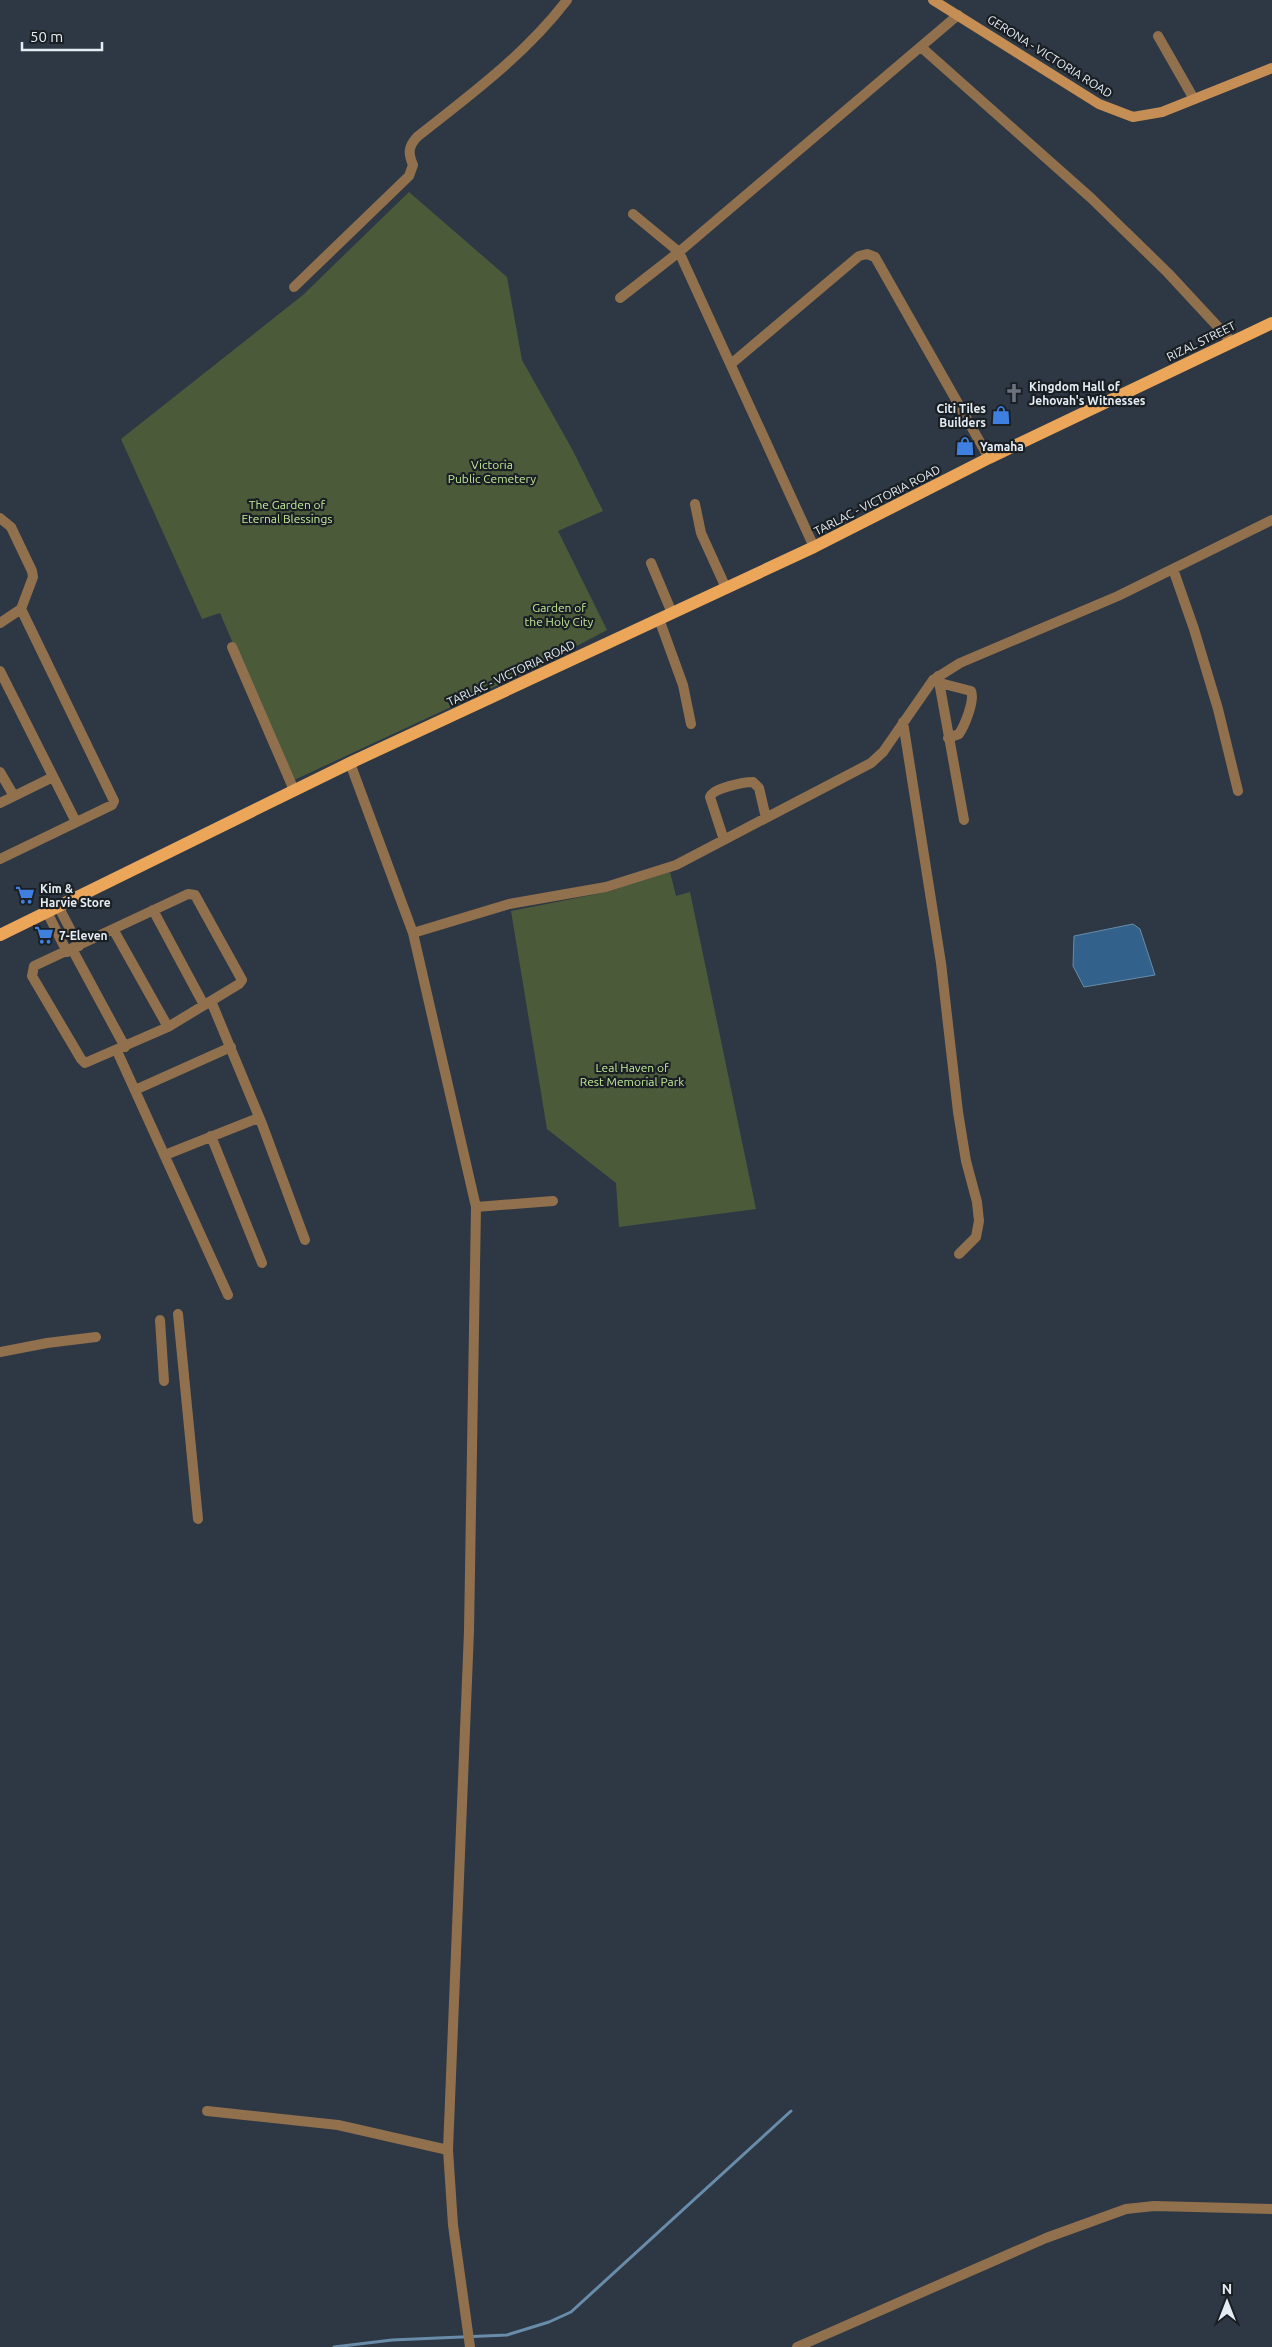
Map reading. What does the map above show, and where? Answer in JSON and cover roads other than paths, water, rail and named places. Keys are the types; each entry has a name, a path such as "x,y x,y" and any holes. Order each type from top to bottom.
{"main road":[{"name":"GERONA - VICTORIA ROAD","path":"933,0 1098,104 1133,117 1162,112 1271,70"},
{"name":"RIZAL STREET","path":"1142,385 1272,323"},
{"name":"TARLAC - VICTORIA ROAD","path":"0,935 350,763 814,547 989,458 1142,385"}],"street":[{"path":"294,286 409,176 413,165 409,154 410,145 417,137 508,65 555,16 566,0"},
{"path":"620,298 679,252 958,15"},
{"path":"1158,36 1194,99"},
{"path":"920,47 1091,198 1168,273 1232,342"},
{"path":"633,214 679,252 814,547"},
{"path":"731,364 859,256 871,255 875,258 989,458"},
{"path":"695,504 700,533 726,588"},
{"path":"0,518 11,528 32,571 33,577 21,609 0,623"},
{"path":"939,680 960,663 1118,596 1272,520"},
{"path":"651,563 672,613"},
{"path":"1173,569 1186,611 1194,629 1218,710 1238,791"},
{"path":"0,859 112,805 114,801 21,609"},
{"path":"659,619 683,684 691,724"},
{"path":"232,647 294,790"},
{"path":"0,671 76,822"},
{"path":"413,932 509,904 606,887 676,865 871,763 884,752 933,680 951,684 972,693 971,704 963,728 959,734 948,738"},
{"path":"939,680 964,820"},
{"path":"903,722 941,963 958,1112 979,1221 976,1237 959,1254"},
{"path":"350,763 413,932 476,1207 469,1631 448,2150 452,2225 470,2347"},
{"path":"0,772 14,796"},
{"path":"0,803 53,777"},
{"path":"724,840 710,797 711,793 745,782 753,782 759,788 766,818"},
{"path":"183,895 195,895 242,980 239,984 168,1027 92,1062 85,1063 32,976 34,966 113,929 183,895"},
{"path":"53,909 121,1049 135,1090 228,1296"},
{"path":"153,910 208,1003 231,1047 305,1240"},
{"path":"113,929 168,1027"},
{"path":"135,1090 231,1047"},
{"path":"165,1155 258,1118"},
{"path":"211,1136 262,1263"},
{"path":"476,1207 554,1201"},
{"path":"178,1314 198,1519"},
{"path":"160,1320 164,1381"},
{"path":"0,1352 47,1343 96,1337"},
{"path":"207,2112 338,2125 448,2150"},
{"path":"797,2347 1046,2238 1126,2209 1154,2206 1272,2209"}],"water":[{"path":"1133,924 1140,929 1155,975 1084,987 1073,966 1074,936"}],"waterway":[{"path":"334,2347 392,2340 507,2335 549,2322 571,2312 791,2111"}],"place":[{"name":"Kingdom Hall of Jehovah's Witnesses","path":"1014,393"},
{"name":"Citi Tiles Builders","path":"1001,415"},
{"name":"Yamaha","path":"965,446"},
{"name":"Kim & Harvie Store","path":"25,895"},
{"name":"7-Eleven","path":"44,935"}],"park label":[{"name":"Victoria Public Cemetery","path":"492,471"},
{"name":"The Garden of Eternal Blessings","path":"287,511"},
{"name":"Garden of the Holy City","path":"559,614"},
{"name":"Leal Haven of Rest Memorial Park","path":"632,1074"}]}
